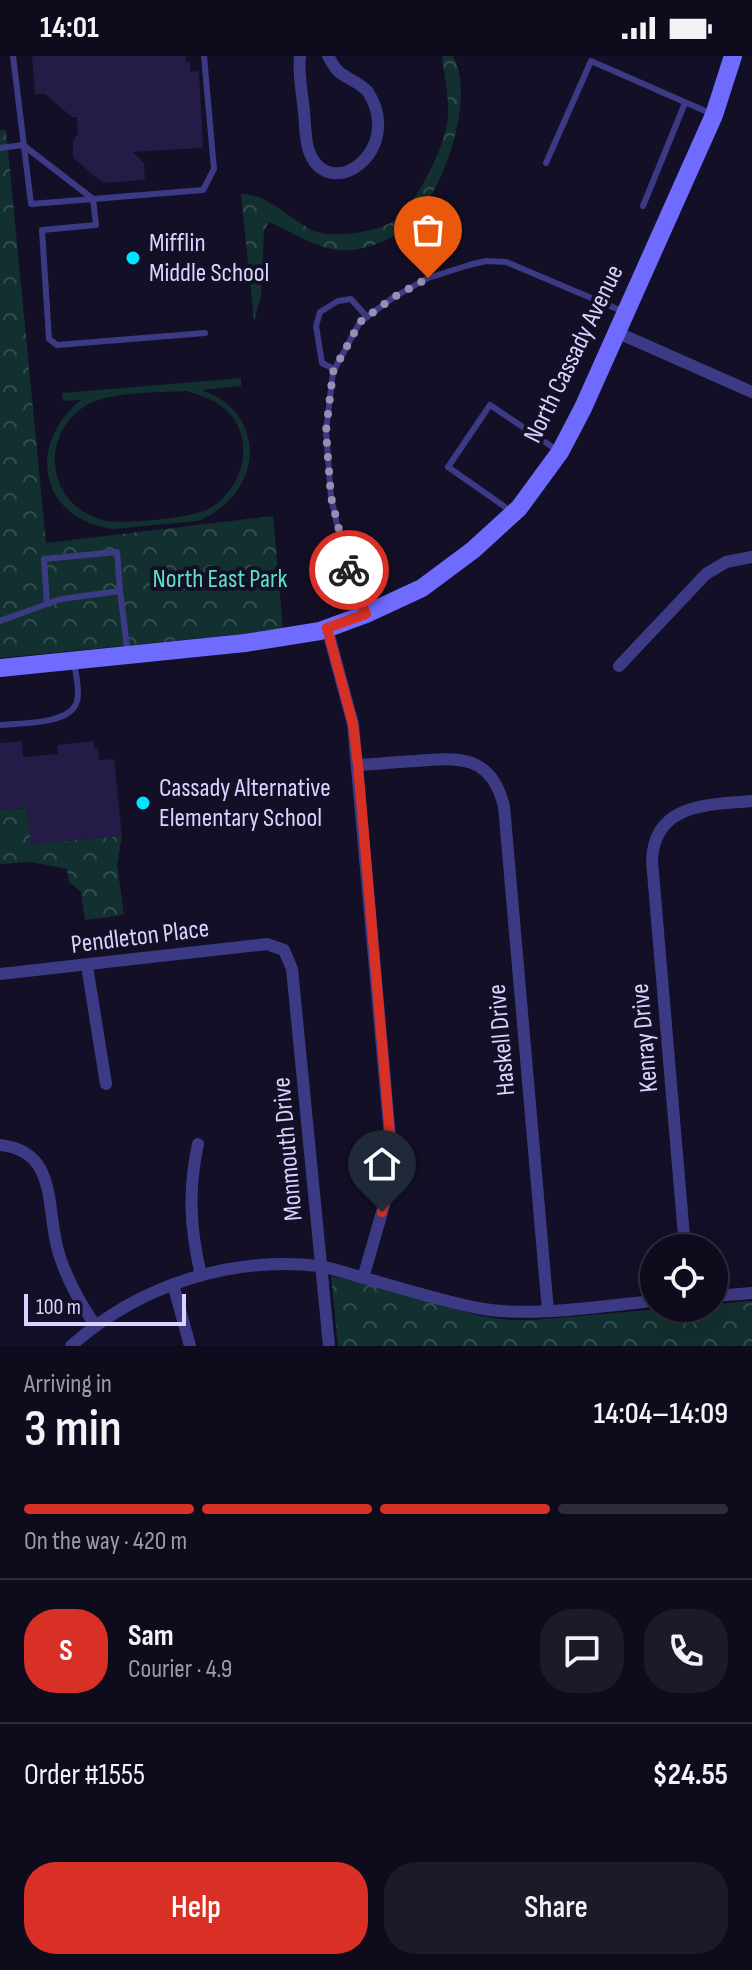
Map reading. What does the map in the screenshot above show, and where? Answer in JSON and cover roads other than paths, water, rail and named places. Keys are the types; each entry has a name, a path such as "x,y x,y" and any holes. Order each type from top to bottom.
{"main road":[{"name":"North Cassady Avenue","path":"0,668 245,643 327,628 422,588 473,550 514,512 560,452 583,408 714,115 733,56"}],"street":[{"path":"300,56 308,149 318,165 333,173 350,172 365,163 374,148 379,118 367,90 338,71 328,56"},
{"path":"616,332 752,392"},
{"path":"619,666 706,574 726,562 752,557"},
{"path":"327,628 353,724 392,1159 389,1188 363,1278"},
{"name":"Haskell Drive","path":"358,765 449,758 469,760 486,771 499,786 504,806 548,1311"},
{"name":"Kenray Drive","path":"684,1234 652,861 653,843 661,827 689,808 752,801"},
{"name":"Pendleton Place","path":"0,974 267,944 284,950"},
{"name":"Monmouth Drive","path":"284,950 292,969 329,1346"},
{"path":"87,966 106,1084"},
{"path":"198,1144 190,1185 190,1210 192,1238 201,1275"},
{"path":"5,1146 34,1159 43,1171 58,1252 78,1299 95,1325"},
{"path":"71,1346 95,1325 136,1300 201,1275 245,1266 321,1266 480,1308 548,1311 640,1302"},
{"path":"173,1284 190,1346"},
{"path":"728,1295 752,1293"}],"lane":[{"path":"13,56 31,204 203,190 214,169 204,56"},
{"path":"546,163 591,61 714,115"},
{"path":"643,206 685,103"},
{"path":"0,148 23,145 93,199 96,225 42,230 49,339 57,345 205,333"},
{"path":"366,614 344,557 331,497 326,431 334,369 360,322 394,297 428,278 486,261 506,262 624,311"},
{"path":"334,369 322,363 316,326 320,312 338,301 351,299 367,317"},
{"path":"514,512 448,467 490,405 560,452"},
{"path":"47,604 44,559 117,552 128,655"},
{"path":"0,621 61,599 120,591"},
{"path":"0,725 56,719 70,712 78,698 74,660"}],"place":[{"name":"Mifflin Middle School","path":"133,258"},
{"name":"Cassady Alternative Elementary School","path":"143,803"}],"park label":[{"name":"North East Park","path":"220,579"}]}
